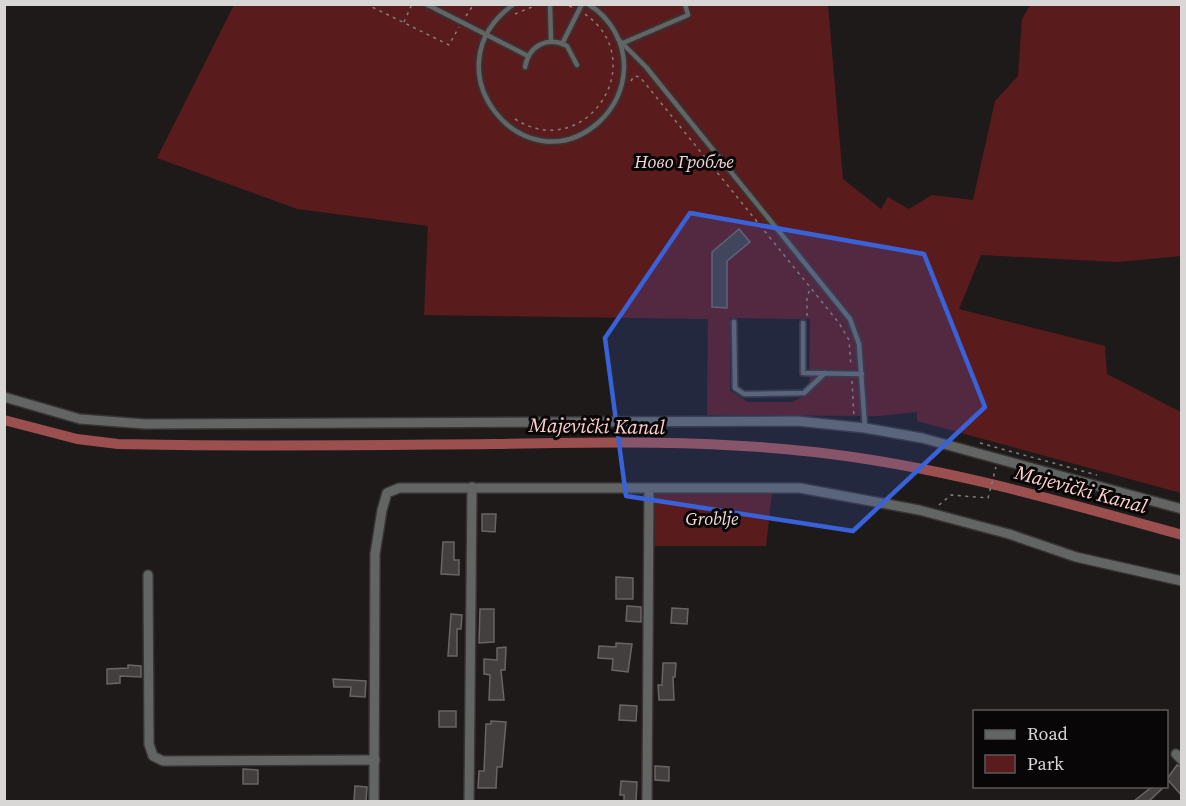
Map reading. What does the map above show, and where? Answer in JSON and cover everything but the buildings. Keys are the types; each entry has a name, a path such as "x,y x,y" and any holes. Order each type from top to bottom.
{"street":[{"path":"4,397 80,419 145,424 797,421 860,427 966,449 1182,509"},
{"path":"469,801 472,487"},
{"path":"374,801 375,554 387,493 399,488 800,488 932,514 1009,534 1076,557 1182,581"},
{"path":"647,801 650,489"},
{"path":"148,575 149,744 151,753 157,760 375,760"}],"lane":[{"path":"426,4 528,56"},
{"path":"514,4 497,18 486,35 478,65 484,96 501,121 528,137 559,140 588,130 611,109 623,79 620,41"},
{"path":"550,4 551,41"},
{"path":"562,44 582,4"},
{"path":"588,4 608,21 620,41 646,67 850,319 859,344 862,374 860,427"},
{"path":"620,41 688,15 685,4"},
{"path":"525,67 528,56 538,44 551,41 562,44 571,51 577,65"},
{"path":"734,322 735,388 744,394 804,393 825,373"},
{"path":"803,323 803,373 862,374"}],"path":[{"path":"366,4 449,45"},
{"path":"404,23 412,4"},
{"path":"509,19 526,8 539,4"},
{"path":"509,115 536,128 565,128 592,114 604,99 612,77 612,51 598,25 578,10 562,4"},
{"path":"623,79 631,81 634,76 640,77 846,333 860,427"},
{"path":"803,323 806,321 807,297 811,288"},
{"path":"932,514 951,495 985,499 990,493 994,476"}],"highlighted area":[{"path":"690,213 924,254 985,407 853,531 626,496 605,338"}],"green space":[{"name":"Ново Гробље","path":"234,5 828,5 843,179 881,209 888,197 909,209 932,195 973,200 995,101 1018,76 1022,19 1030,5 1181,5 1181,256 1118,262 981,255 959,309 1105,346 1107,374 1181,412 1181,493 917,421 917,412 879,416 707,415 708,319 424,315 428,226 297,209 157,158","holes":["730,318 810,319 809,394 792,402 748,402 730,391"]},
{"name":"Groblje","path":"654,492 772,492 766,546 655,546"}],"waterway":[{"name":"Majevički Kanal","path":"4,420 77,439 118,444 306,446 655,443 774,448 861,458 954,475 1045,497 1182,535"}]}
